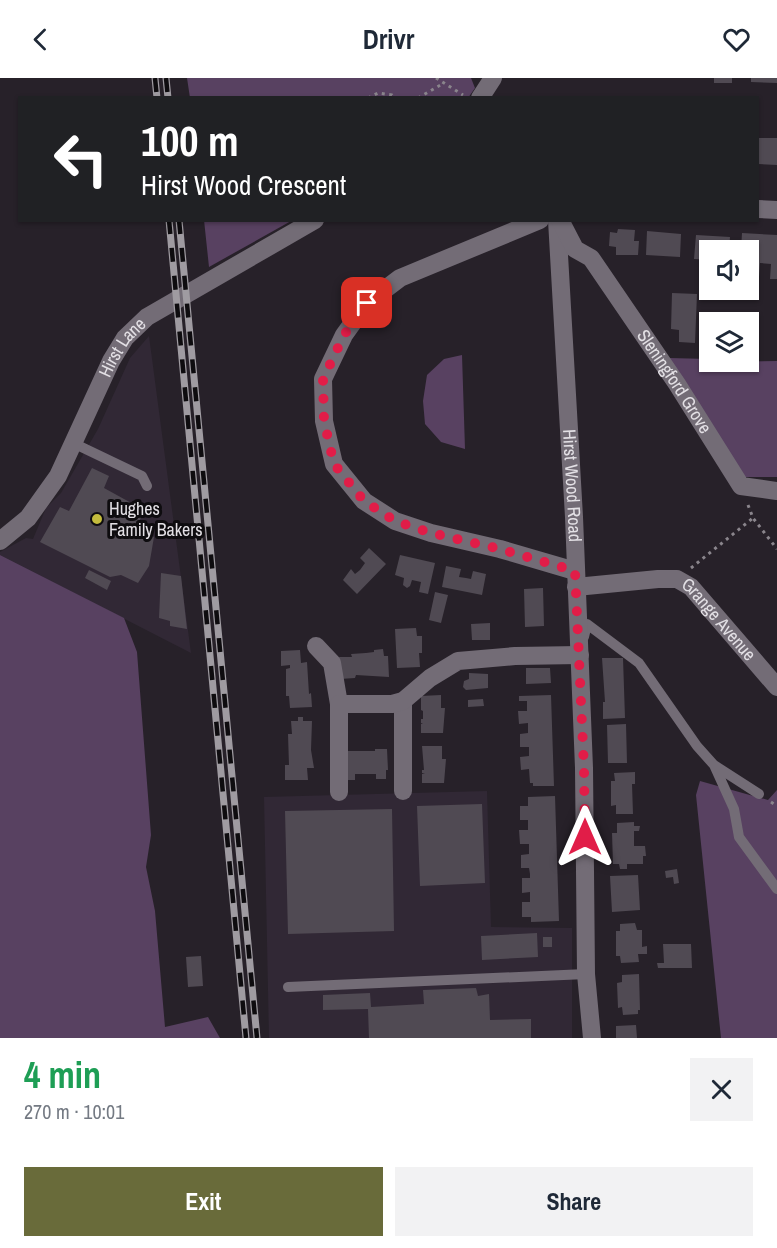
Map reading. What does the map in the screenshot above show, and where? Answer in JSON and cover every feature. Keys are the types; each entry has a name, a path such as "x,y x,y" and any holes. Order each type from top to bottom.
{"street":[{"path":"759,209 777,210"},
{"name":"Hirst Lane","path":"0,541 28,518 58,476 111,361 125,338 147,317 312,222"},
{"path":"535,222 400,278 367,303 344,335 323,379 324,421 334,464 364,501 395,521 431,533 500,549 576,579"},
{"name":"Hirst Wood Road","path":"558,222 584,768 586,974 592,1038"},
{"name":"Sleningford Grove","path":"559,222 575,249 591,258 677,384 741,486"},
{"path":"741,486 777,491"},
{"name":"Grange Avenue","path":"576,579 677,579 691,588 777,687"},
{"path":"316,646 332,663 339,704 339,792"},
{"path":"339,704 392,704 403,701 430,678 458,661 515,656 579,661"},
{"path":"403,701 403,791"}],"lane":[{"path":"73,443 142,476 147,486"},
{"path":"579,661 587,624 639,663 697,746 714,765 759,794"},
{"path":"714,765 734,809 739,837 777,889"},
{"path":"288,987 586,974"}],"path":[{"path":"436,78 444,83 481,90"},
{"path":"421,96 444,83"},
{"path":"372,96 378,93 393,96"},
{"path":"741,486 753,518 777,549"},
{"path":"677,579 753,518"}],"shaded area":[{"path":"187,78 471,78 475,88 469,96 190,96"},
{"path":"204,222 289,222 209,267"},
{"path":"149,336 191,653 0,555 0,552 26,538 33,539 46,508 61,493 98,429 130,358"},
{"path":"462,355 465,449 441,442 425,424 423,401 427,375 444,359"},
{"path":"669,358 699,359 699,372 759,372 759,361 777,361 777,477 744,477"},
{"path":"0,555 124,618 137,652 151,835 146,867 155,911 165,1027 208,1017 220,1038 0,1038"},
{"path":"700,781 768,800 777,790 777,1038 721,1038 696,795"},
{"path":"487,791 491,927 572,928 572,1038 269,1038 264,797"}],"building":[{"path":"714,78 732,78 732,83 714,83"},
{"path":"751,78 777,78 777,83 751,82"},
{"path":"759,138 777,138 777,165 759,164"},
{"path":"618,229 635,230 634,241 639,241 638,255 616,255 616,247 609,246 610,232 617,233"},
{"path":"647,231 681,234 680,257 646,255"},
{"path":"742,233 777,235 777,279 770,279 771,264 760,263 759,277 759,240 742,240"},
{"path":"696,235 730,237 730,240 699,240 699,259 694,259"},
{"path":"672,293 697,294 695,343 679,342 679,330 671,329"},
{"name":"Hughes Family Bakers","path":"92,468 109,476 104,488 144,510 137,527 154,537 149,566 138,583 121,575 110,577 40,542 60,507 69,511"},
{"path":"369,548 386,564 357,594 343,580 351,569 355,574 360,570 365,563 360,558"},
{"path":"400,555 435,563 428,594 419,592 421,582 412,580 407,588 403,585 404,578 395,575"},
{"path":"446,566 461,569 459,577 471,579 473,571 486,574 482,595 442,587"},
{"path":"89,570 111,581 107,590 85,578"},
{"path":"161,573 181,576 187,629 170,626 170,621 159,618"},
{"path":"543,588 544,626 525,627 524,589"},
{"path":"435,592 448,595 441,623 429,620"},
{"path":"490,623 490,640 472,640 471,624"},
{"path":"416,628 417,636 422,636 422,653 419,653 420,667 397,668 395,629"},
{"path":"383,649 384,656 388,656 389,677 356,675 355,678 340,679 339,657 352,657 351,654"},
{"path":"300,650 301,663 307,662 312,707 290,708 289,696 286,696 286,669 290,668 290,665 281,666 281,651"},
{"path":"602,658 623,658 625,718 603,719 603,702 605,702"},
{"path":"526,668 550,668 551,683 526,684"},
{"path":"469,673 488,674 488,688 466,690 463,687 464,681 469,679"},
{"path":"441,695 441,708 445,708 443,733 421,733 423,711 421,710 421,696"},
{"path":"551,695 554,786 533,786 533,783 530,783 529,769 521,770 520,757 529,756 529,747 520,747 520,734 528,733 528,723 519,724 518,711 527,711 527,701 519,701 519,696"},
{"path":"483,699 484,706 468,707 468,700"},
{"path":"298,717 303,717 303,721 312,721 311,750 314,768 307,768 308,780 285,780 285,765 289,765 288,734 292,734 291,721 298,721"},
{"path":"626,724 627,763 608,763 607,725"},
{"path":"422,746 442,746 442,759 446,759 444,783 422,783 422,774 425,773 422,773 424,770"},
{"path":"375,749 387,749 386,779 376,779 376,774 355,774 355,780 347,780 343,751 375,751"},
{"path":"635,772 635,784 632,784 633,814 616,814 616,805 611,806 611,781 615,781 614,773"},
{"path":"555,796 559,921 531,922 531,917 522,917 522,902 530,902 530,892 522,893 522,878 530,878 530,874 529,868 521,868 521,855 529,854 529,844 520,844 519,830 528,830 528,820 520,820 520,806 528,806 528,797"},
{"path":"482,804 485,883 420,886 417,806"},
{"path":"392,809 394,931 288,934 285,811"},
{"path":"634,822 634,826 640,826 639,831 634,831 634,846 645,846 646,856 643,856 643,864 627,864 627,869 620,869 619,864 613,864 612,833 617,833 617,823"},
{"path":"677,869 679,883 674,884 673,877 666,878 665,871"},
{"path":"638,875 640,910 612,912 610,876"},
{"path":"635,923 637,930 642,930 642,947 647,946 647,954 638,954 639,962 621,963 620,956 616,956 616,931 620,931 620,924"},
{"path":"537,933 538,957 482,960 481,936"},
{"path":"543,937 552,937 552,947 543,947"},
{"path":"663,944 691,944 692,968 658,968 657,963 664,963"},
{"path":"201,956 203,986 188,987 186,957"},
{"path":"639,974 640,1010 638,1014 623,1015 622,1007 618,1008 617,983 622,982 622,975"},
{"path":"476,988 478,996 489,994 490,1020 531,1019 531,1038 369,1038 368,1009 323,1010 323,995 370,993 371,1007 424,1004 423,990"},
{"path":"636,1025 637,1038 616,1038 616,1026"}],"railway":[{"path":"155,78 157,96"},
{"path":"166,78 168,96"},
{"path":"169,222 246,1038"},
{"path":"179,222 257,1038"}],"place":[{"name":"Hughes Family Bakers","path":"97,519"}],"route":[{"path":"367,303 344,335 323,379 324,421 334,464 364,501 395,521 431,533 500,549 575,571 580,655 585,837"}]}
